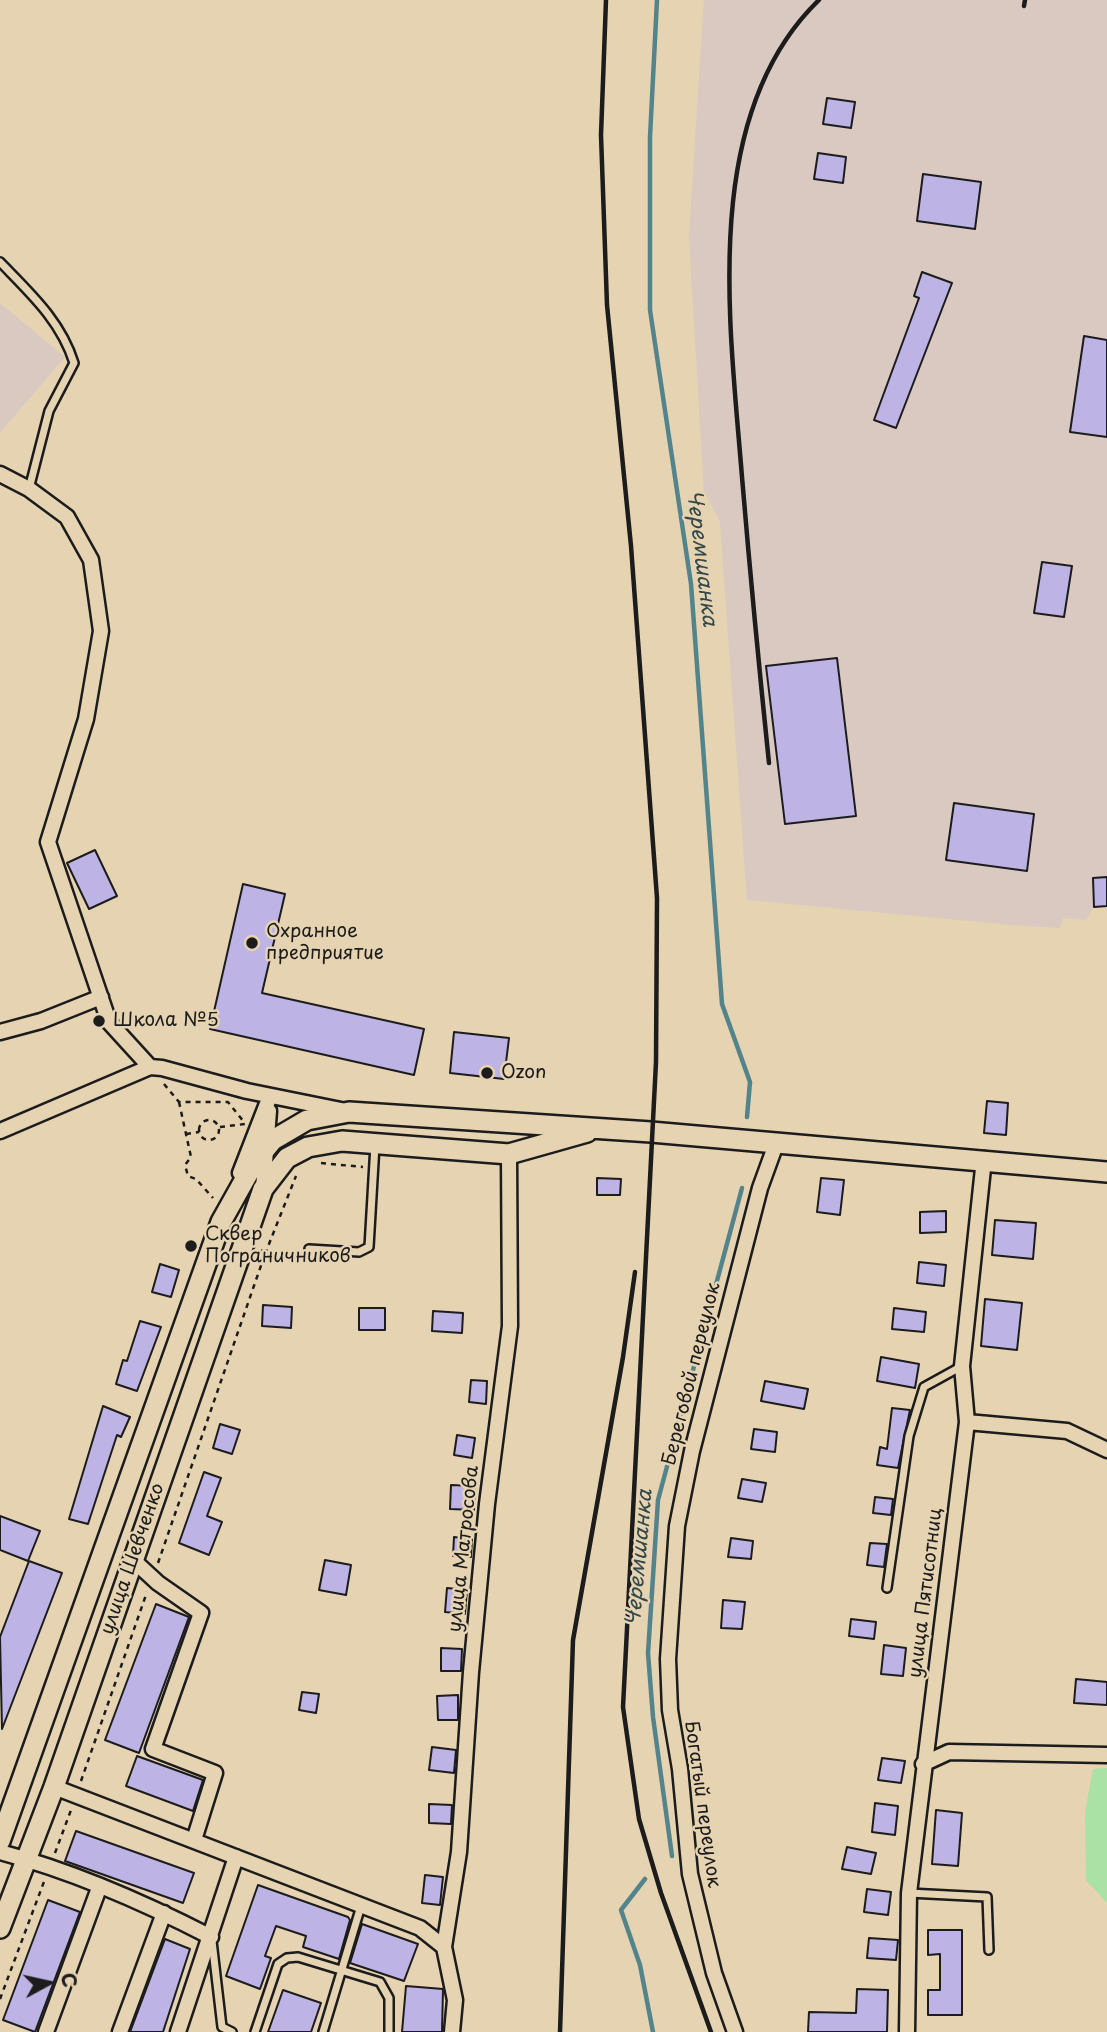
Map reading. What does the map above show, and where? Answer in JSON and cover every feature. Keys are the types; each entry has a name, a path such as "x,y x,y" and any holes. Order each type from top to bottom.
{"main road":[{"name":"улица Шевченко","path":"0,1841 221,1222 254,1163 273,1140 307,1120 349,1112 984,1159 1107,1172"},
{"name":"улица Шевченко","path":"0,1928 54,1787 263,1189 287,1158 307,1147 342,1141 509,1154 598,1129"}],"street":[{"path":"0,474 29,489 67,516 90,560 101,631 86,719 48,842 109,1022 150,1068"},
{"path":"0,1032 101,998"},
{"path":"0,1132 150,1068 162,1068 270,1096 349,1112"},
{"path":"263,1189 270,1096"},
{"path":"221,1222 270,1096"},
{"name":"Береговой переулок","path":"668,1659 677,1527 692,1451 771,1144"},
{"name":"улица Матросова","path":"444,1947 459,1852 473,1646 510,1326 509,1154"},
{"name":"улица Пятисотниц","path":"907,2032 909,1893 967,1422 962,1366 984,1159"},
{"path":"967,1422 1067,1431 1107,1450"},
{"path":"133,1560 158,1583 201,1613 153,1749 215,1773 194,1840"},
{"name":"Богатый переулок","path":"668,1659 670,1710 680,1769 690,1874 714,1973 735,2032"},
{"path":"923,1764 949,1752 1107,1755"},
{"path":"54,1787 420,1928 444,1947 455,2000 452,2032"},
{"path":"0,1852 27,1859 164,1913 211,1937"},
{"path":"178,2032 236,1857"},
{"path":"46,2032 99,1888"},
{"path":"120,2032 164,1913"}],"lane":[{"path":"0,262 43,306 68,342 74,363 48,411 29,489"},
{"path":"309,1249 359,1252 369,1247 375,1144"},
{"path":"887,1588 909,1436 925,1387 962,1366"},
{"path":"909,1893 987,1897 989,1950"},
{"path":"323,2032 362,1905"},
{"path":"211,1937 219,2029 232,2032"},
{"path":"255,2032 278,1964 287,1958 298,1958 342,1969 380,1982 389,1998 389,2032"}],"path":[{"path":"150,1068 179,1101 191,1157 185,1165 188,1176 196,1179 215,1200 219,1189"},
{"path":"179,1101 228,1102 237,1109 244,1124 243,1132"},
{"path":"204,1120 216,1122 219,1127 216,1138 210,1141 204,1140 198,1132 204,1120"},
{"path":"219,1127 244,1124"},
{"path":"186,1134 198,1132"},
{"path":"310,1163 374,1167"},
{"path":"265,1254 298,1173"}],"shaded area":[{"path":"704,0 1107,0 1107,906 1094,907 1086,920 1063,918 1060,928 747,900 720,522 704,491 689,237"},
{"path":"0,303 65,357 0,433"}],"green space":[{"path":"1107,1768 1107,1903 1086,1880 1085,1812 1093,1769"}],"building":[{"path":"827,98 855,102 851,128 823,124"},
{"path":"818,153 846,157 843,183 814,179"},
{"path":"923,174 981,182 975,229 917,221"},
{"path":"922,272 952,283 896,428 874,420 919,298 914,296"},
{"path":"1084,336 1107,340 1107,437 1070,432"},
{"path":"1042,562 1072,566 1064,617 1034,613"},
{"path":"837,658 856,816 785,824 766,666"},
{"path":"954,803 1034,814 1027,871 946,860"},
{"path":"95,850 117,896 89,909 67,863"},
{"path":"1107,877 1107,906 1094,907 1093,878"},
{"name":"Охранное предприятие","path":"243,884 285,894 262,993 424,1029 414,1075 210,1029"},
{"path":"454,1032 509,1038 504,1079 450,1073"},
{"path":"987,1101 1008,1103 1006,1135 984,1133"},
{"path":"597,1178 621,1179 620,1195 597,1195"},
{"path":"821,1178 844,1180 840,1215 817,1212"},
{"path":"946,1211 946,1232 920,1233 920,1212"},
{"path":"995,1220 1036,1223 1033,1259 992,1255"},
{"path":"919,1262 946,1265 944,1286 917,1283"},
{"path":"160,1264 179,1270 171,1297 152,1292"},
{"path":"985,1299 1022,1303 1017,1350 981,1346"},
{"path":"263,1305 292,1307 291,1328 262,1326"},
{"path":"359,1308 385,1308 385,1330 359,1330"},
{"path":"894,1308 926,1312 924,1332 892,1329"},
{"path":"433,1311 463,1313 462,1333 432,1331"},
{"path":"140,1321 161,1327 137,1391 116,1384"},
{"path":"881,1357 919,1364 915,1388 877,1381"},
{"path":"471,1380 487,1381 486,1404 469,1402"},
{"path":"765,1381 808,1389 804,1409 761,1401"},
{"path":"103,1406 130,1417 121,1437 117,1435 88,1524 69,1519"},
{"path":"892,1408 910,1410 898,1468 877,1465 880,1447 887,1449"},
{"path":"220,1424 240,1430 232,1454 213,1448"},
{"path":"754,1429 777,1432 775,1452 751,1449"},
{"path":"457,1435 475,1438 472,1458 454,1455"},
{"path":"204,1472 221,1478 207,1516 222,1522 209,1555 179,1543"},
{"path":"742,1479 766,1483 762,1502 738,1498"},
{"path":"451,1485 475,1486 474,1510 450,1509"},
{"path":"875,1497 893,1499 891,1515 873,1513"},
{"path":"0,1516 40,1531 28,1561 0,1550"},
{"path":"454,1537 472,1539 471,1557 453,1556"},
{"path":"731,1538 753,1541 751,1559 728,1557"},
{"path":"870,1543 887,1544 884,1567 867,1565"},
{"path":"325,1560 351,1565 346,1595 319,1590"},
{"path":"29,1561 62,1573 2,1729 0,1637"},
{"path":"447,1588 467,1590 465,1614 445,1612"},
{"path":"723,1600 745,1602 742,1629 721,1628"},
{"path":"156,1604 189,1617 139,1753 105,1740"},
{"path":"851,1619 876,1622 874,1639 849,1636"},
{"path":"884,1645 906,1648 903,1676 881,1674"},
{"path":"441,1648 462,1649 461,1671 441,1671"},
{"path":"1076,1679 1107,1682 1107,1705 1074,1703"},
{"path":"302,1692 319,1694 316,1713 299,1710"},
{"path":"458,1695 458,1720 438,1720 437,1696"},
{"path":"432,1747 456,1750 454,1773 429,1770"},
{"path":"137,1756 203,1780 193,1811 126,1786"},
{"path":"882,1758 905,1761 901,1783 878,1780"},
{"path":"875,1803 898,1806 895,1835 872,1832"},
{"path":"429,1804 452,1805 451,1824 429,1823"},
{"path":"936,1810 962,1813 958,1866 932,1864"},
{"path":"76,1831 194,1873 183,1903 65,1861"},
{"path":"847,1847 876,1853 871,1874 842,1869"},
{"path":"425,1875 443,1877 440,1905 422,1903"},
{"path":"258,1885 348,1917 350,1920 339,1959 303,1947 306,1936 276,1926 265,1956 271,1958 260,1989 226,1976"},
{"path":"867,1889 891,1892 888,1915 864,1912"},
{"path":"48,1900 80,1912 35,2032 3,2020"},
{"path":"362,1924 418,1944 404,1981 350,1963"},
{"path":"928,1930 962,1930 962,2015 928,2015 928,1990 940,1990 940,1954 928,1955"},
{"path":"869,1938 898,1940 896,1960 867,1958"},
{"path":"165,1939 190,1949 163,2032 130,2032"},
{"path":"406,1986 443,1989 442,2032 402,2032"},
{"path":"857,1989 888,1990 887,2032 808,2032 809,2012 856,2013"},
{"path":"283,1990 321,2003 311,2032 268,2032"}],"waterway":[{"name":"Черемшанка","path":"657,0 650,137 650,310 691,584 722,1004 750,1082 747,1117"},
{"name":"Черемшанка","path":"672,1856 653,1717 648,1653 658,1500 742,1188"},
{"name":"Черемшанка","path":"645,1879 621,1910 640,1965 653,2032"}],"railway":[{"path":"606,0 601,135 607,305 631,546 657,898 656,1062 623,1707 639,1819 661,1893 711,2032"},
{"path":"769,763 732,355 729,290 731,225 739,162 755,102 781,48 819,0"},
{"path":"1024,6 1025,0"},
{"path":"560,2032 573,1640 623,1357 635,1272"}],"place":[{"name":"Охранное предприятие","path":"252,943"},
{"name":"Школа №5","path":"99,1021"},
{"name":"Ozon","path":"487,1073"},
{"name":"Сквер Пограничников","path":"191,1246"}]}
